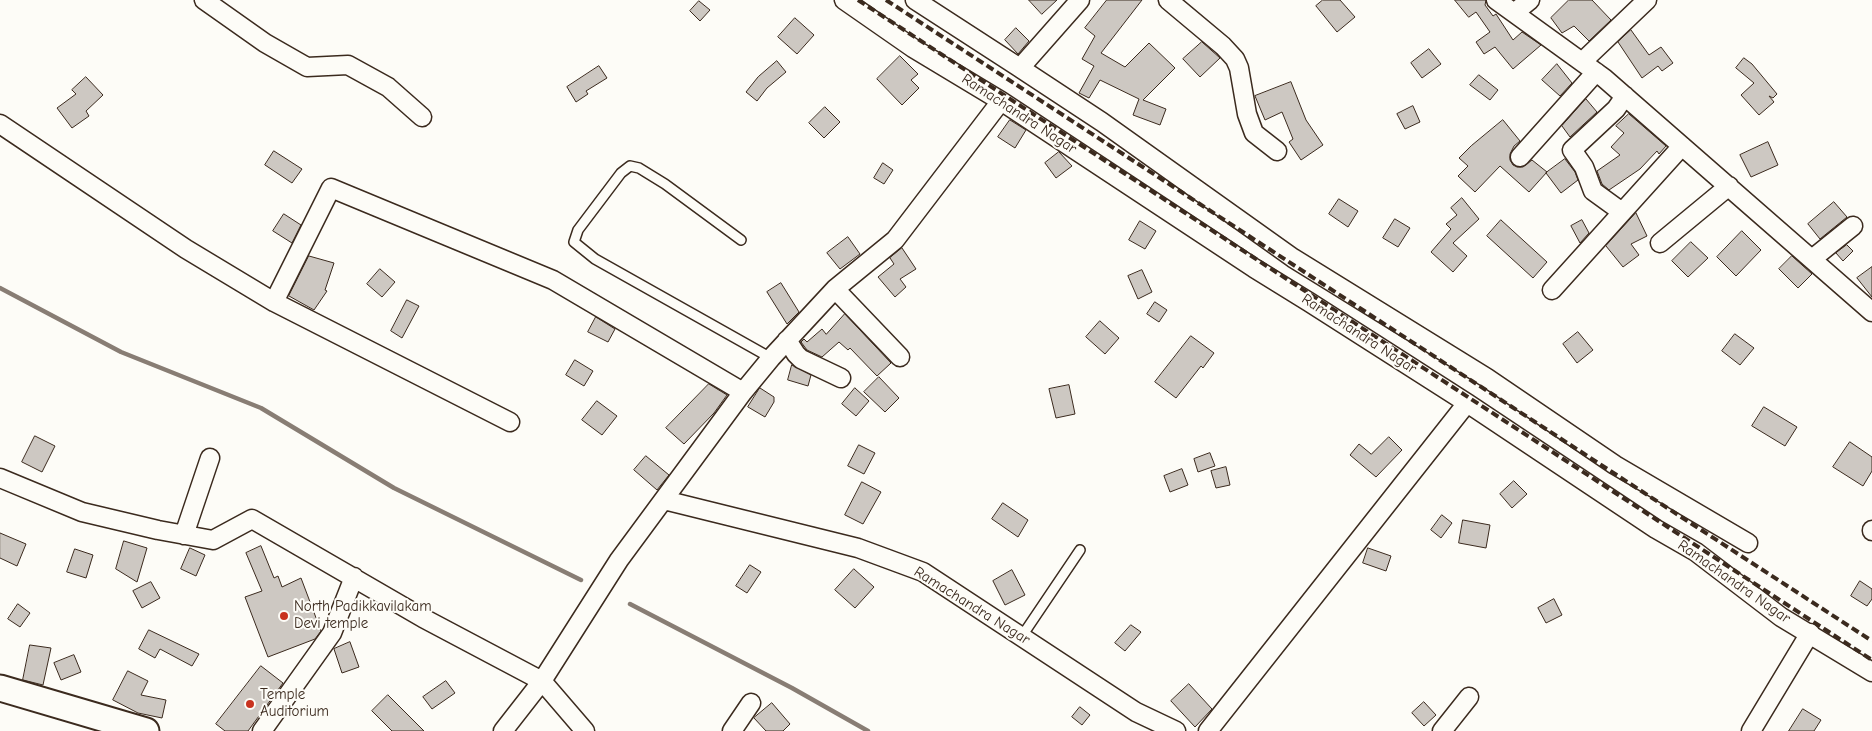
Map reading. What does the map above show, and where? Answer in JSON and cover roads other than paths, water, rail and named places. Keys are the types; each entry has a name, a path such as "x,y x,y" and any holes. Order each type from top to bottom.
{"street":[{"path":"204,0 265,43 308,67 348,65 388,87 422,117"},
{"name":"Ramachandra Nagar","path":"844,0 913,48 1002,101 1246,263 1467,403 1641,519 1696,552 1781,617 1872,672"},
{"path":"915,0 1102,122 1293,258 1488,378 1615,465 1748,543"},
{"path":"1020,68 1080,0"},
{"path":"1168,0 1223,46 1235,59 1239,68 1247,114 1254,133 1277,151"},
{"path":"1496,0 1589,67 1625,96 1872,312"},
{"path":"1514,13 1530,0"},
{"path":"1520,157 1589,67 1647,0"},
{"path":"1622,212 1593,191 1584,167 1572,150 1616,109 1625,96"},
{"path":"503,731 542,681 619,560 743,392 787,340 835,289 895,240 1002,101"},
{"path":"0,124 18,138 186,249 274,302 510,422"},
{"path":"1552,290 1682,146"},
{"path":"1660,243 1729,186"},
{"path":"274,302 331,188 554,280 743,392"},
{"path":"1812,259 1853,226"},
{"path":"835,289 900,357"},
{"path":"787,340 801,359 841,378"},
{"path":"1208,731 1467,403"},
{"path":"184,535 210,458"},
{"path":"0,478 82,512 213,540 252,519 423,618 542,681 585,731"},
{"name":"Ramachandra Nagar","path":"664,500 858,548 922,572 1136,712 1176,731"},
{"path":"262,731 332,633 354,578"},
{"path":"1751,731 1810,634"},
{"path":"0,688 146,731"},
{"path":"1442,731 1469,697"},
{"path":"732,731 750,703"}],"lane":[{"path":"740,240 665,184 639,168 630,166 620,173 578,230 574,242 595,259 771,358"},
{"path":"1022,636 1080,550"}],"waterway":[{"path":"0,288 121,352 261,408 394,488 581,580"},
{"path":"630,604 792,688 868,731"}],"railway":[{"path":"858,0 1872,660"},
{"path":"886,0 1872,641"}],"place":[{"name":"North Padikkavilakam Devi temple","path":"284,616"},
{"name":"Temple Auditorium","path":"250,704"}]}
